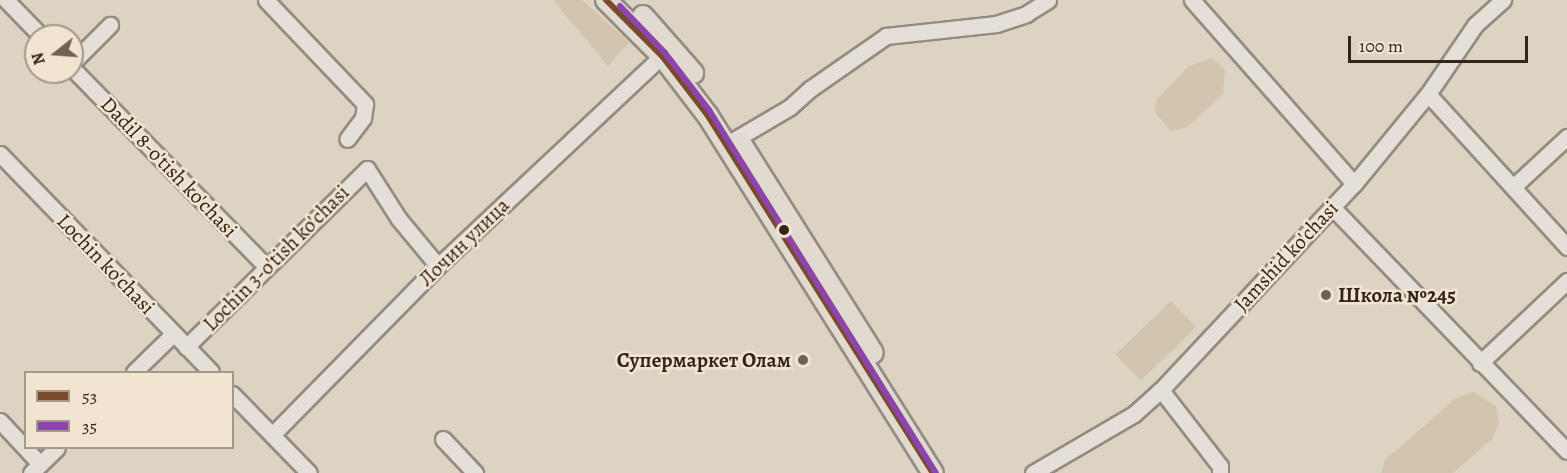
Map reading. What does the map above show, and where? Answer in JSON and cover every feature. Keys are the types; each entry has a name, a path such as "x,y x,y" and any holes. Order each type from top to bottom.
{"main road":[{"path":"606,0 667,51"},
{"path":"626,0 667,51 732,141 947,473"},
{"path":"732,141 933,473"}],"street":[{"path":"6,0 29,24"},
{"path":"267,0 365,104 363,118 347,139"},
{"path":"732,141 790,107 810,88 886,36 996,24 1026,14 1048,0"},
{"path":"1192,0 1354,184"},
{"name":"Jamshid ko'chasi","path":"1033,473 1134,414 1161,390 1354,184 1428,94 1484,5 1503,0"},
{"path":"84,51 110,25"},
{"name":"Лочин улица","path":"272,435 438,266 667,51"},
{"name":"Dadil 8-o'tish ko'chasi","path":"84,80 266,266"},
{"path":"1428,94 1567,247"},
{"path":"1513,187 1567,137"},
{"name":"Lochin ko'chasi","path":"0,154 211,371"},
{"name":"Lochin 3-o'tish ko'chasi","path":"186,347 367,169 399,219 438,266"},
{"path":"1333,208 1567,451"},
{"path":"1480,363 1567,281"},
{"path":"135,371 173,334"},
{"path":"1161,390 1221,466 1220,473"},
{"path":"234,396 309,473"},
{"path":"0,421 36,468 55,449"},
{"path":"443,439 475,473"}],"shaded area":[{"path":"553,0 582,0 629,42 608,66"},
{"path":"1212,58 1225,70 1223,94 1186,128 1170,131 1155,112 1157,99 1189,66"},
{"path":"1171,301 1196,327 1141,380 1116,354"},
{"path":"1473,392 1496,406 1499,423 1492,439 1453,473 1381,473 1385,460 1456,398"}],"transit line":[{"name":"53","path":"606,0 662,56 708,116 933,473"},
{"name":"35","path":"620,6 665,53 709,110 936,473"}],"place":[{"name":"Школа №245","path":"1326,295"},
{"name":"Супермаркет Олам","path":"803,360"}]}
